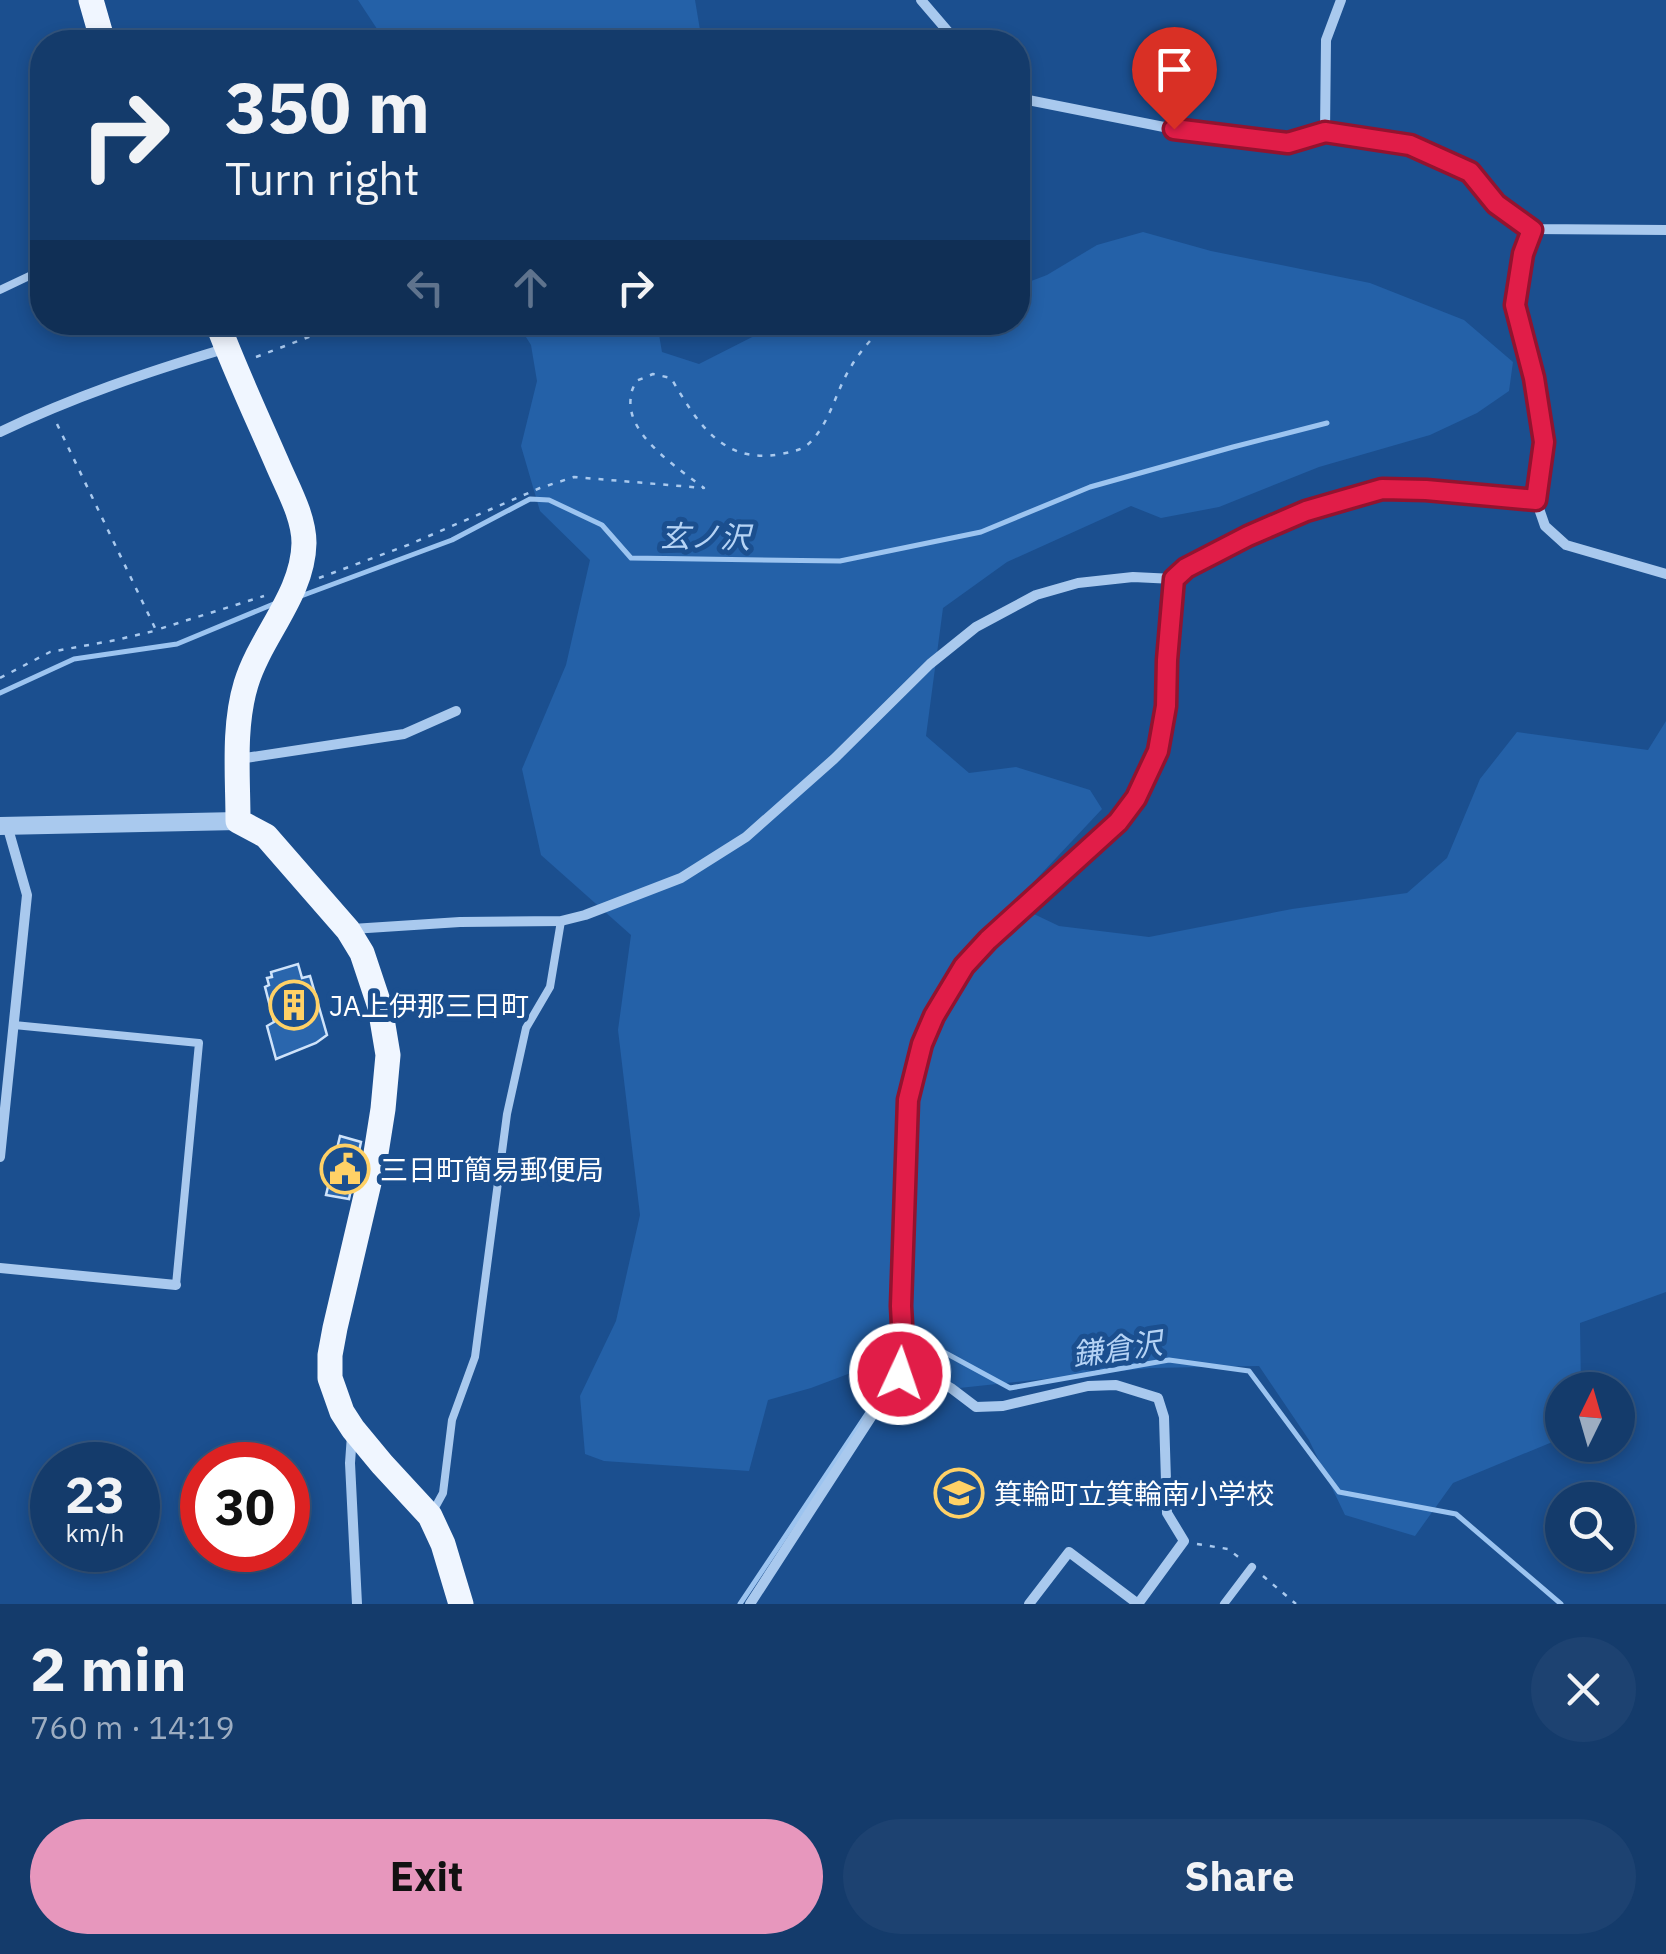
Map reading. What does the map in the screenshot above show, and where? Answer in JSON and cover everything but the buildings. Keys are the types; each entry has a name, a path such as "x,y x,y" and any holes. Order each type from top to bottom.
{"main road":[{"path":"90,0 99,30"},
{"path":"221,335 302,528 302,555 294,587 254,662 241,705 238,821 266,836 348,930 362,954 380,1007 388,1054 376,1153 330,1354 330,1378 352,1429 430,1516 461,1604"}],"street":[{"path":"921,0 947,30"},
{"path":"1325,132 1326,40 1340,0"},
{"path":"1030,100 1174,129 1288,143 1325,132 1410,145 1470,172 1496,204 1532,230 1666,230"},
{"path":"1532,230 1523,254 1515,305 1534,378 1544,442 1536,500 1545,526 1566,545 1666,574"},
{"path":"0,432 49,408 137,376 230,357"},
{"path":"750,1604 900,1374 904,1361 901,1306 908,1100 922,1044 964,966 1118,822 1136,798 1158,751 1166,706 1174,579 1186,568 1277,523 1382,489 1536,500"},
{"path":"348,930 460,922 561,922 681,878 746,837 834,759 930,664 976,627 1036,596 1078,583 1133,577 1174,579"},
{"path":"238,759 404,734 456,711"},
{"path":"0,1158 27,895 4,826 238,821"},
{"path":"0,1268 176,1286"},
{"path":"904,1361 976,1406 1003,1406 1088,1386 1116,1385 1158,1398 1164,1416 1167,1514 1184,1541 1138,1604 1069,1552 1029,1604"},
{"path":"352,1429 357,1604"}],"lane":[{"path":"0,290 30,276"},
{"path":"430,1516 443,1493 452,1420 475,1357 508,1114 526,1028 550,986 561,922"},
{"path":"14,1025 199,1044 176,1286"},
{"path":"1224,1604 1252,1567"}],"path":[{"path":"230,357 304,335"},
{"path":"0,678 50,652 156,630 294,587 574,477 704,488 654,449 636,425 630,396 636,381 653,374 671,378 714,438 734,452 768,456 802,450 828,418 849,369 875,335"},
{"path":"49,408 156,630"}],"shaded area":[{"path":"358,0 695,0 700,30 378,30"},
{"path":"1143,232 1211,251 1370,283 1464,320 1513,362 1509,391 1477,413 1430,435 1319,467 1219,507 1161,518 1131,506 1007,562 943,608 926,736 969,773 1016,767 1090,790 1102,809 1013,904 1059,926 1149,937 1292,909 1407,893 1447,858 1480,779 1517,732 1648,750 1666,721 1666,1292 1580,1323 1581,1372 1545,1372 1545,1445 1453,1483 1415,1536 1345,1515 1309,1440 1259,1366 1150,1368 931,1391 917,1348 768,1400 749,1471 604,1461 585,1454 580,1396 616,1321 640,1215 618,1030 631,935 541,855 522,769 566,665 590,560 540,511 521,446 537,381 531,345 525,335 659,335 662,352 699,364 756,335 1030,335 1030,281 1097,245"}],"waterway":[{"name":"玄ノ沢","path":"301,596 452,540 530,499 549,500 602,525 631,558 840,561 981,532 1090,487 1327,423"},
{"name":"玄ノ沢","path":"0,693 74,659 177,644 276,603"},
{"name":"鎌倉沢","path":"906,1356 918,1338 1010,1388 1169,1360 1249,1371 1339,1492 1456,1514 1561,1604"},
{"name":"鎌倉沢","path":"740,1604 883,1390"}],"place":[{"name":"JA上伊那三日町","path":"294,1005"},
{"name":"三日町簡易郵便局","path":"345,1169"},
{"name":"箕輪町立箕輪南小学校","path":"959,1493"}],"route":[{"path":"900,1374 904,1361 901,1306 908,1100 922,1044 964,966 1118,822 1136,798 1158,751 1166,706 1174,579 1186,568 1277,523 1382,489 1536,500 1544,442 1534,378 1515,305 1523,254 1532,230 1496,204 1470,172 1410,145 1325,132 1288,143 1174,129"}]}
